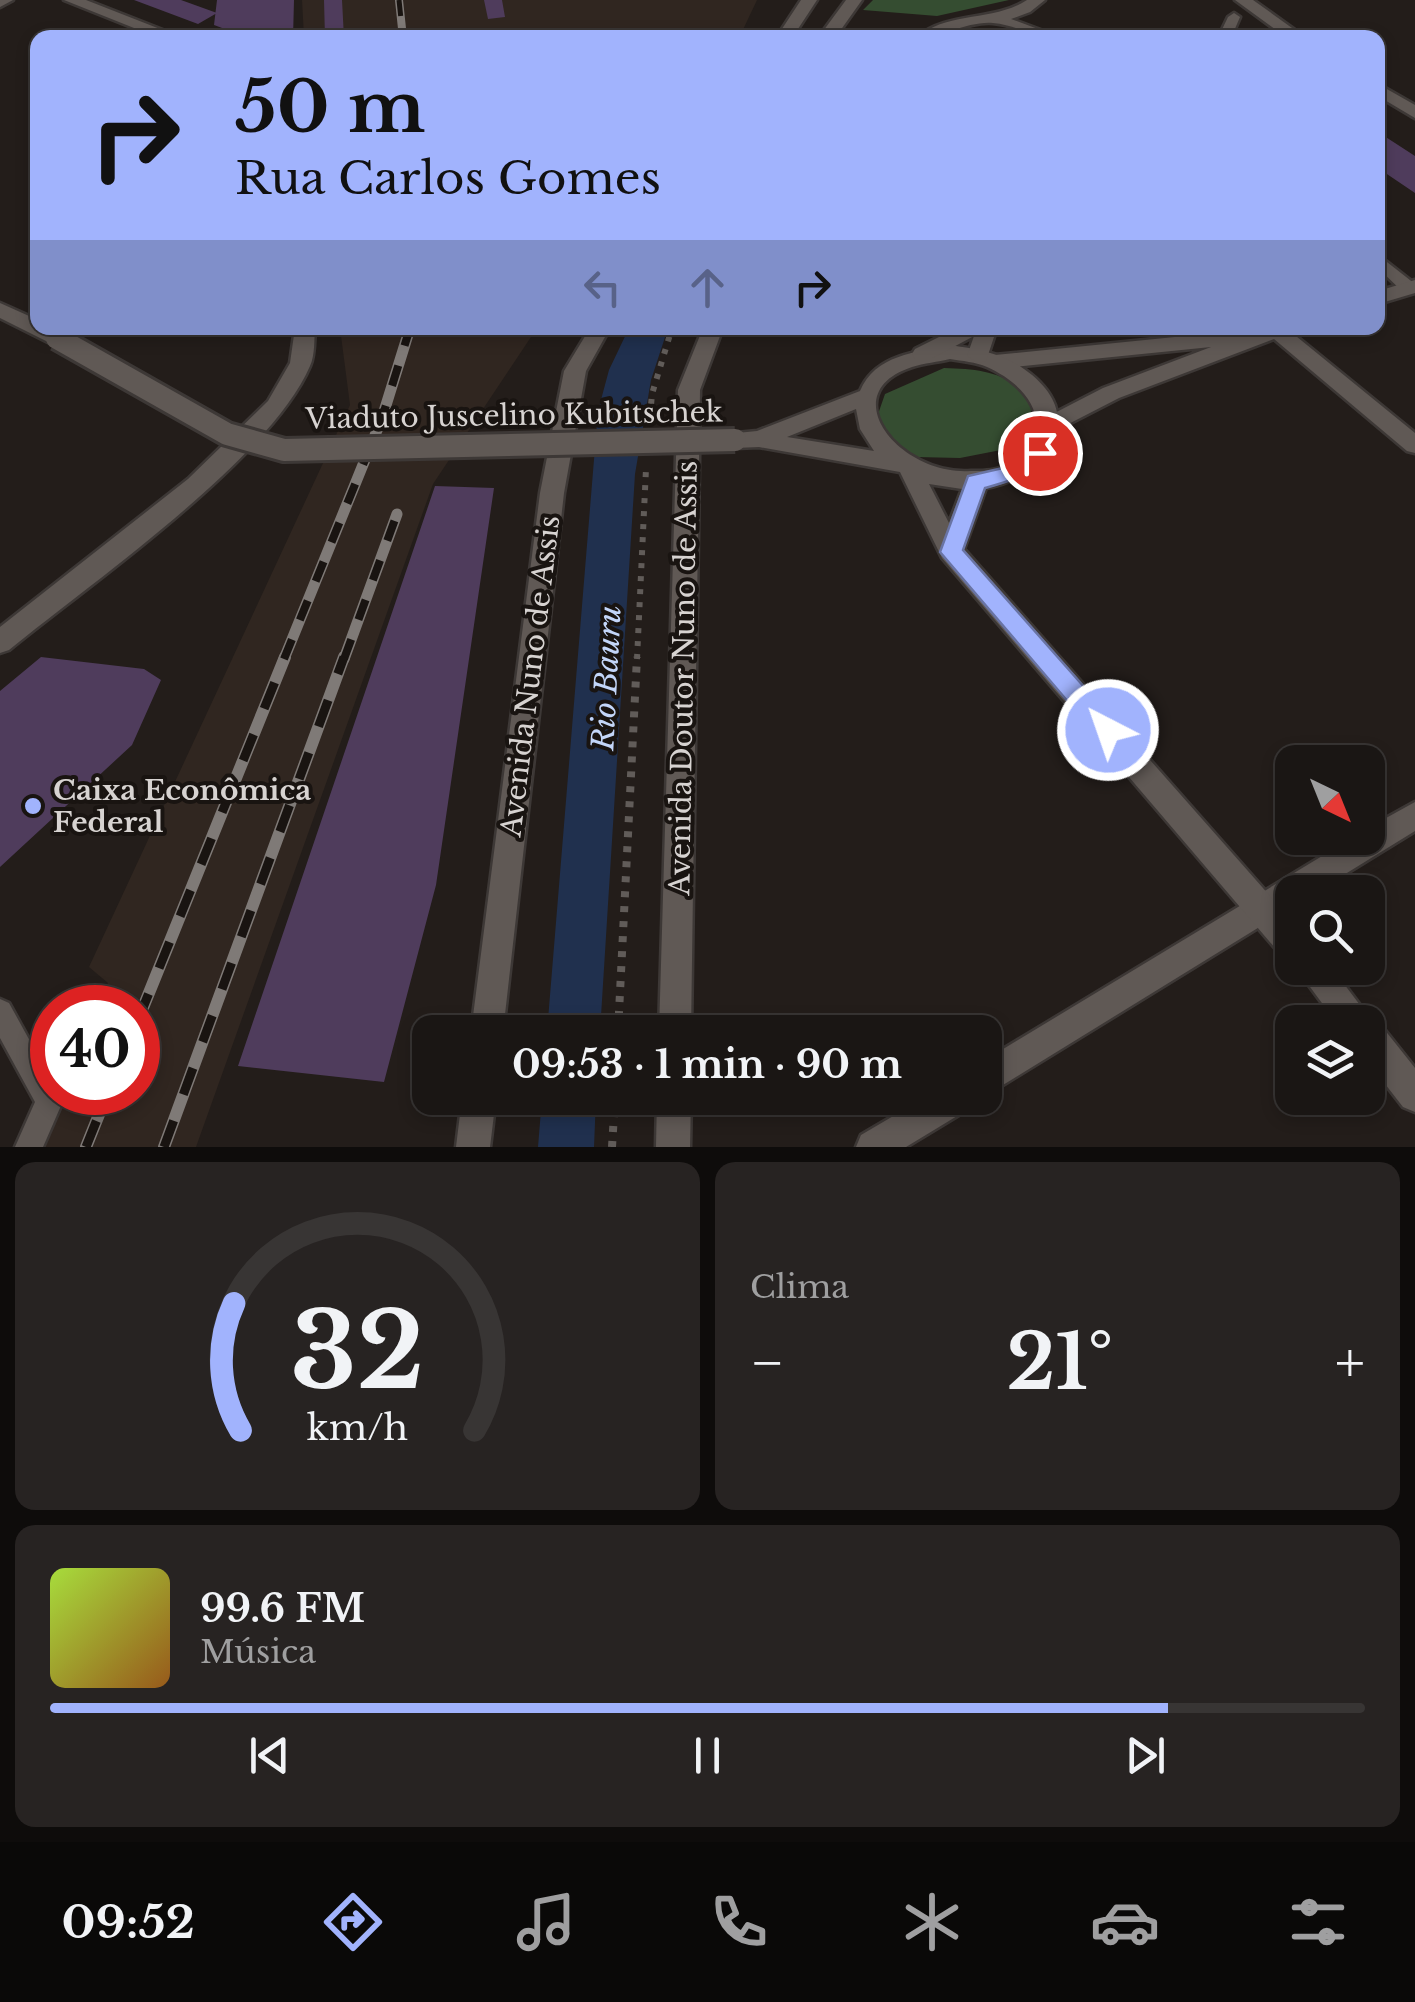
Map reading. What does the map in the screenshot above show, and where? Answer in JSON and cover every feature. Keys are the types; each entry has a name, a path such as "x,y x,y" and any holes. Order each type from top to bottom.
{"street":[{"path":"72,0 154,30"},
{"path":"789,30 809,0"},
{"path":"832,30 854,0"},
{"path":"945,30 996,18 1037,0"},
{"path":"1243,0 1286,30"},
{"path":"996,18 1031,30"},
{"path":"1385,94 1415,113"},
{"path":"1385,296 1412,287"},
{"name":"Viaduto Juscelino Kubitschek","path":"0,310 30,325"},
{"name":"Viaduto Juscelino Kubitschek","path":"50,335 226,434 284,450 760,440 902,464"},
{"path":"0,642 196,486 276,406 300,364 304,335"},
{"path":"575,371 582,335"},
{"name":"Avenida Nuno de Assis","path":"489,1015 552,494 575,371 596,335"},
{"name":"Avenida Doutor Nuno de Assis","path":"675,1015 689,390 710,335"},
{"path":"959,335 876,378 865,398 869,431 902,464 951,552 1275,923"},
{"path":"986,359 987,335"},
{"path":"923,354 950,352 986,359 1230,335"},
{"path":"1050,426 1112,394 1261,335"},
{"path":"1276,335 1415,445"},
{"path":"902,464 942,480 976,482 1014,473 1040,453 1050,426 1046,407 1035,389 986,359"},
{"name":"Viaduto Juscelino Kubitschek","path":"760,440 865,398"},
{"path":"951,552 976,482"},
{"path":"1002,1069 1415,815"},
{"path":"1326,985 1342,1005"},
{"path":"1385,1057 1415,1095"},
{"path":"473,1147 477,1115"},
{"path":"673,1147 674,1115"},
{"path":"873,1147 926,1115"}],"lane":[{"path":"1228,30 1234,17"},
{"path":"1385,266 1412,287"},
{"path":"0,1012 49,1101 29,1147"}],"path":[{"path":"649,430 652,394 670,335"},
{"path":"619,1015 646,466"},
{"path":"612,1147 613,1115"}],"shaded area":[{"path":"302,0 757,0 743,30 304,30"},
{"path":"341,335 532,335 433,484 196,1147 35,1147 49,1115 160,1115 160,985 107,985 89,967 350,405"}],"green space":[{"path":"873,0 1009,0 937,16 863,10"},
{"path":"944,368 992,374 1023,389 1033,398 1029,429 1006,449 960,458 916,457 887,440 877,417 885,394"}],"water":[{"name":"Rio Bauru","path":"626,335 666,335 651,380 635,474 601,1015 548,1015 598,411 609,370"},
{"path":"541,1115 595,1115 594,1147 538,1147"}],"building":[{"path":"134,0 181,0 217,13 198,24"},
{"path":"217,0 294,0 293,30 227,30 214,25"},
{"path":"324,0 342,0 344,30 325,30"},
{"path":"484,0 502,0 505,17 488,19"},
{"path":"1385,137 1415,156 1415,193 1385,173"},
{"path":"435,486 494,488 436,885 384,1082 238,1066"},
{"name":"Caixa Econômica Federal","path":"41,657 144,669 161,680 132,745 0,867 0,691"}],"railway":[{"path":"399,0 402,30"},
{"path":"284,659 382,418 408,335"},
{"path":"344,659 397,514"},
{"path":"152,985 285,657"},
{"path":"164,1147 344,657"},
{"path":"86,1147 99,1115"}],"place":[{"name":"Caixa Econômica Federal","path":"33,806"}],"route":[{"path":"1040,453 1014,473 976,482 951,552 1108,730"}]}
